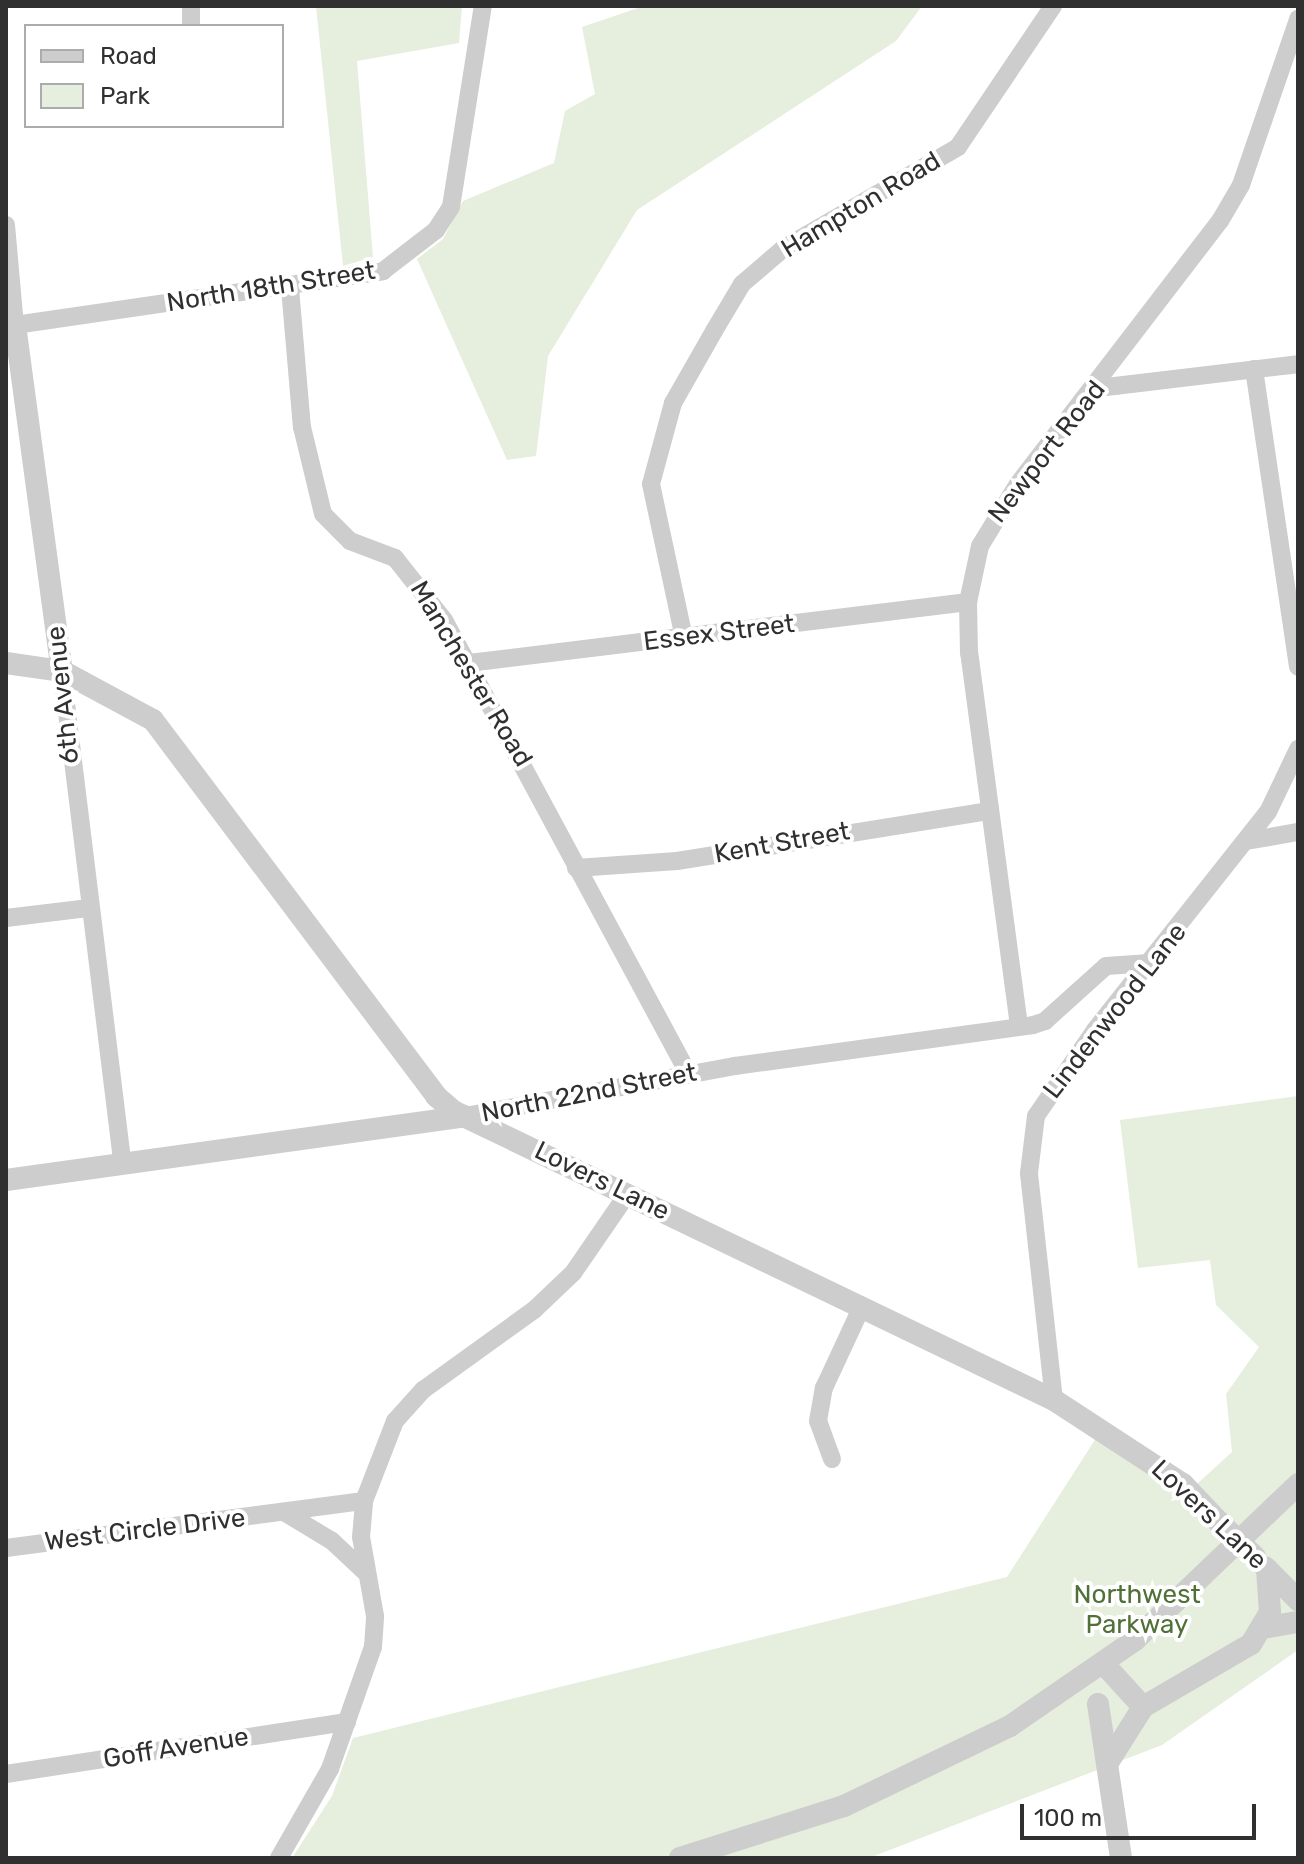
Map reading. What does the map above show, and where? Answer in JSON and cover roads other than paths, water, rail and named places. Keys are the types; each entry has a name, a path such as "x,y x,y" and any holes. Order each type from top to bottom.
{"street":[{"name":"North 18th Street","path":"11,326 290,288 383,271 436,230 459,180 483,6"},
{"name":"Hampton Road","path":"684,638 651,484 673,403 714,331 742,284 784,248 958,147 1053,6"},
{"name":"Newport Road","path":"1019,1026 988,811 968,602 990,523 1098,388 1241,185 1298,19"},
{"name":"6th Avenue","path":"6,225 11,326 62,671 123,1165"},
{"name":"Manchester Road","path":"290,288 302,427 323,514 338,534 395,558 413,574 469,663 688,1073"},
{"path":"1098,388 1298,364"},
{"path":"1254,369 1298,667"},
{"name":"Essex Street","path":"469,663 968,602"},
{"name":"Lovers Lane","path":"6,663 62,671 153,720 436,1096 465,1116 1054,1400 1183,1484 1298,1600"},
{"name":"Lindenwood Lane","path":"1054,1400 1030,1133 1050,1092 1268,812 1298,749"},
{"name":"Kent Street","path":"576,868 677,861 988,811"},
{"path":"1246,841 1298,832"},
{"path":"6,918 89,908"},
{"name":"North 22nd Street","path":"6,1180 465,1116 688,1073 1019,1026 1045,1021 1106,966 1150,963"},
{"path":"279,1858 330,1769 373,1647 375,1616 365,1572 364,1501 395,1421 423,1390 534,1310 573,1273 628,1193"},
{"path":"832,1459 818,1421 824,1388 862,1306"},
{"path":"680,1858 844,1806 973,1746 1083,1679 1103,1663 1186,1594 1298,1484"},
{"name":"West Circle Drive","path":"6,1548 364,1501"},
{"name":"West Circle Drive","path":"284,1512 332,1541 365,1572"},
{"path":"1109,1761 1137,1715 1236,1657 1263,1628 1271,1605 1261,1563"},
{"path":"1263,1628 1298,1622"},
{"path":"1103,1663 1137,1715"},
{"path":"1083,1679 1098,1704 1109,1761 1121,1858"},
{"path":"1098,1704 1137,1715"},
{"name":"Goff Avenue","path":"6,1774 347,1722"}],"park label":[{"name":"Northwest Parkway","path":"1137,1610"}]}
